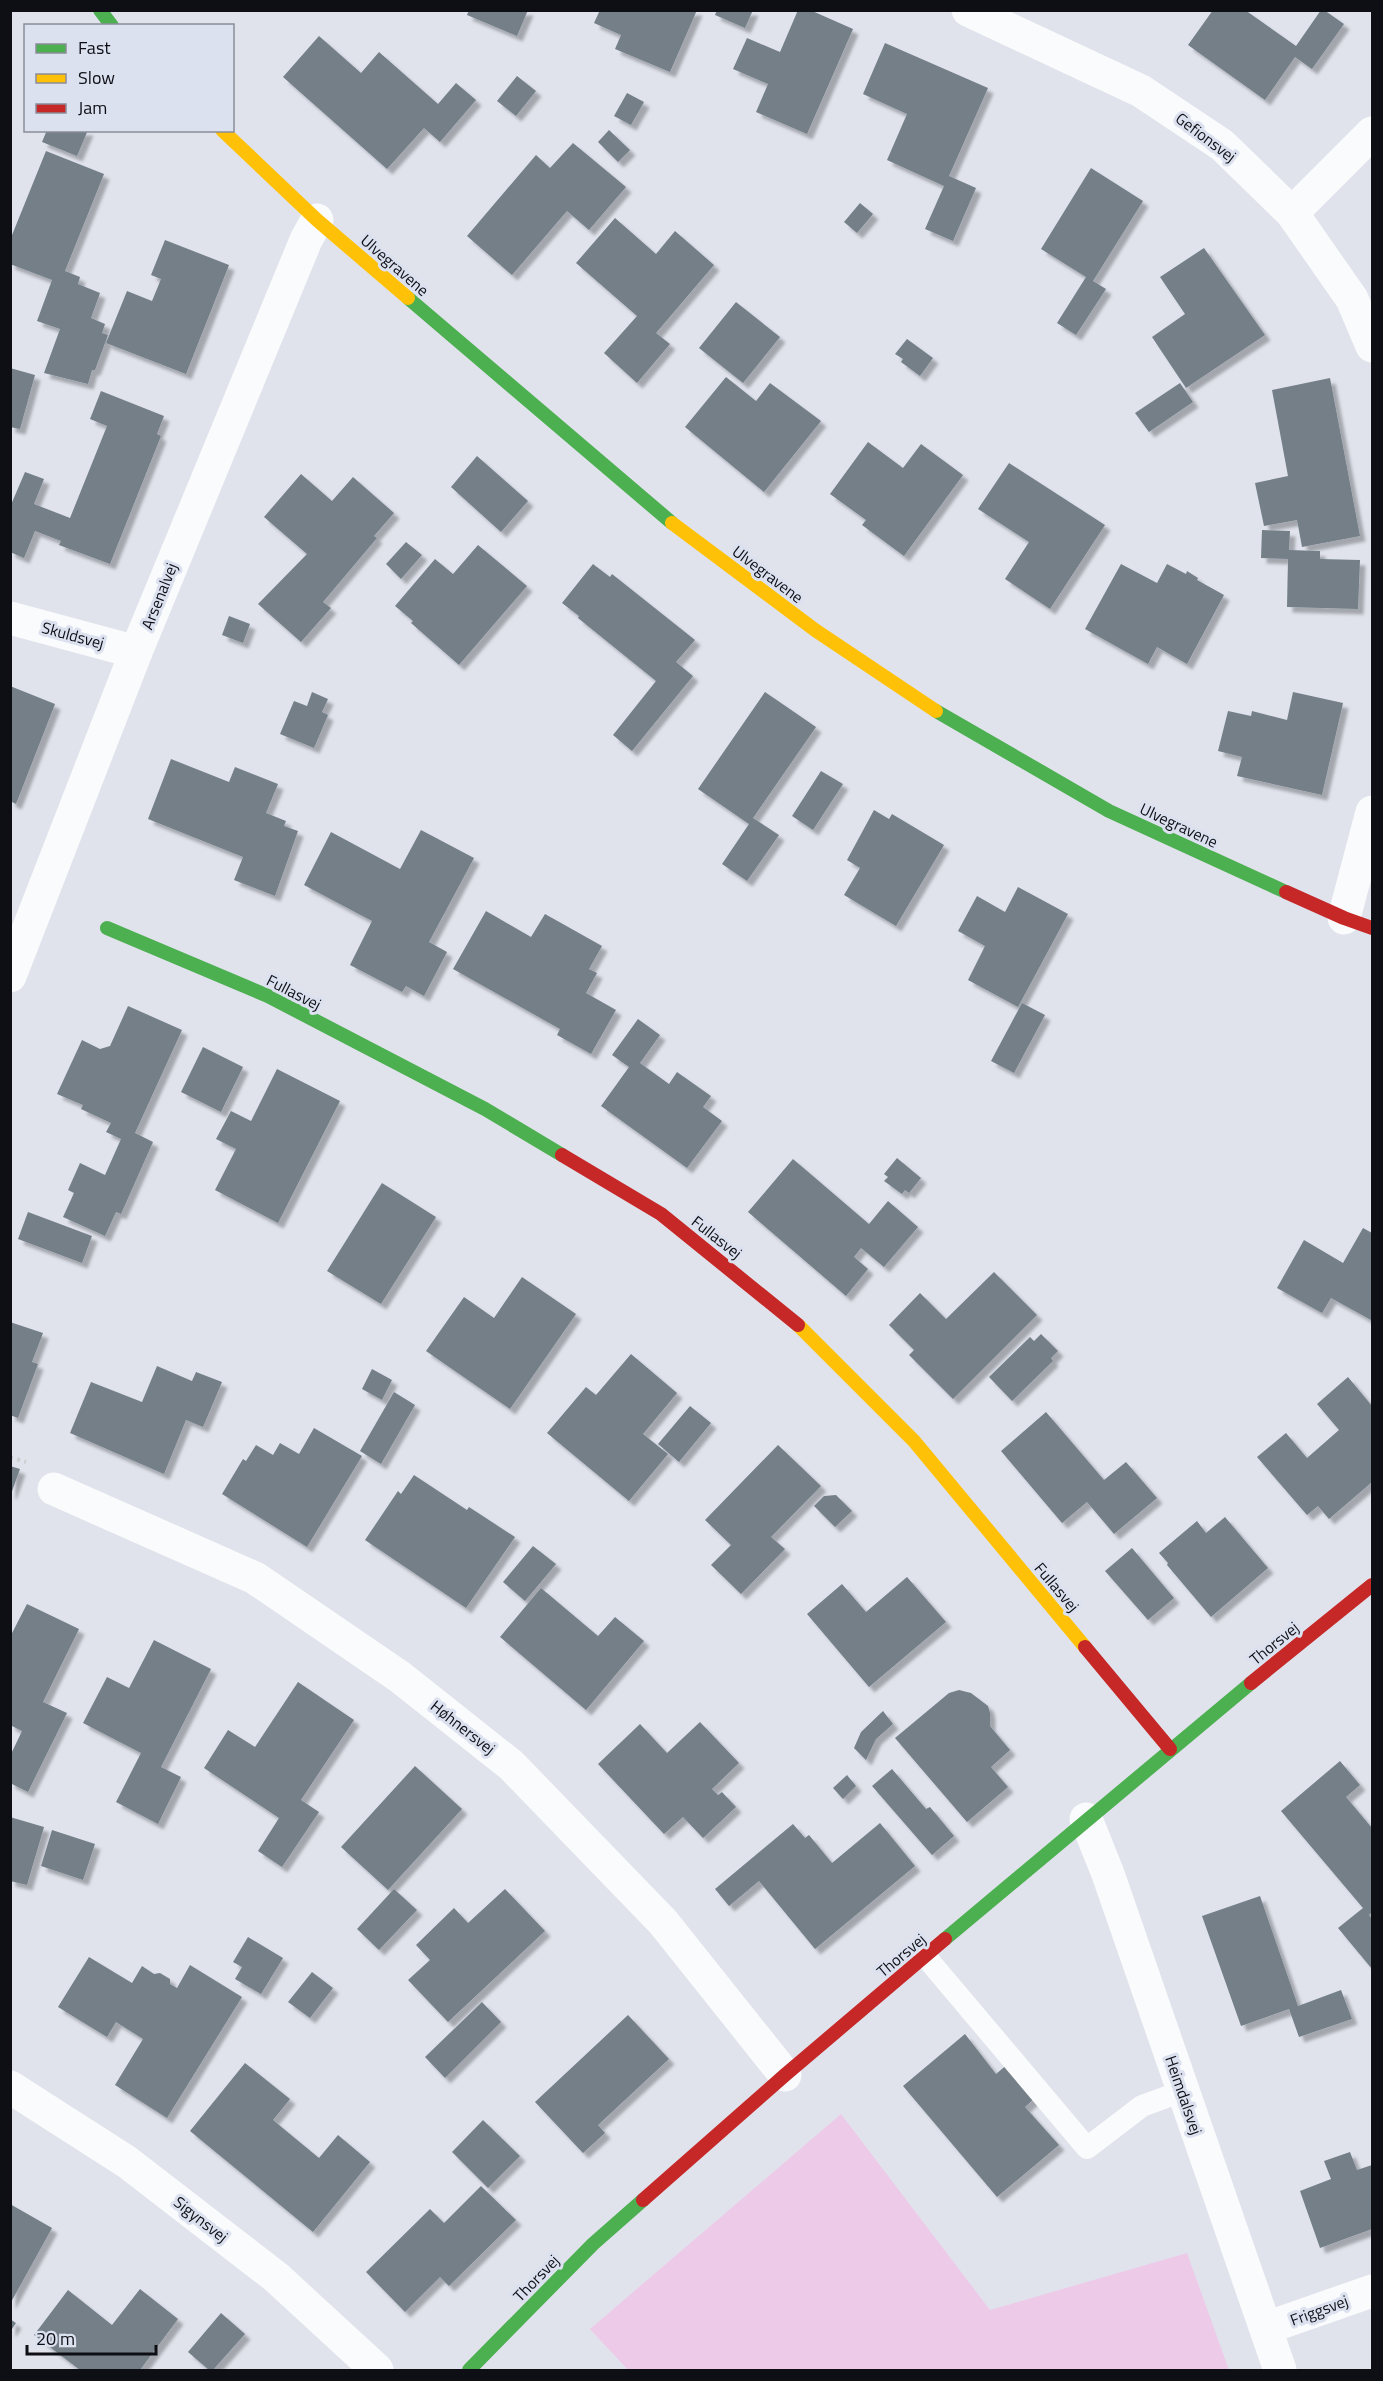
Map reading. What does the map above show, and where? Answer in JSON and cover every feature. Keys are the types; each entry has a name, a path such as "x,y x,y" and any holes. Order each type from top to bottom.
{"street":[{"path":"100,10 110,24"},
{"name":"Gefionsvej","path":"968,10 1141,90 1222,145 1292,213 1352,299 1372,346"},
{"name":"Ulvegravene","path":"224,132 317,220 658,512 815,630 928,706 1109,811 1358,923"},
{"path":"1292,213 1372,133"},
{"name":"Arsenalvej","path":"10,976 136,651 306,240 317,220"},
{"name":"Skuldsvej","path":"10,618 136,651"},
{"path":"1358,923 1372,812"},
{"name":"Fullasvej","path":"107,928 268,996 485,1109 661,1214 789,1316 914,1441 1170,1749"},
{"name":"Høhnersvej","path":"54,1489 255,1578 400,1677 511,1765 663,1922 784,2075"},
{"name":"Thorsvej","path":"469,2370 593,2244 784,2075 1170,1749 1372,1585"},
{"name":"Heimdalsvej","path":"1086,1819 1280,2370"},
{"name":"Sigynsvej","path":"10,2087 128,2162 276,2277 376,2370"},
{"name":"Friggsvej","path":"1266,2328 1372,2290"}],"lane":[{"path":"925,1956 1087,2148 1142,2106 1183,2091"}],"shaded area":[{"path":"841,2114 990,2310 1187,2253 1229,2370 628,2370 590,2329"}],"building":[{"path":"469,10 528,10 517,36 467,15"},
{"path":"600,10 697,10 670,72 615,49 621,35 594,23"},
{"path":"717,10 753,10 745,28 715,15"},
{"path":"798,10 810,10 853,29 807,134 756,112 768,84 733,69 747,38 780,52"},
{"path":"1213,10 1245,10 1296,46 1321,10 1344,24 1312,69 1295,57 1265,100 1188,45"},
{"path":"319,36 361,73 379,52 438,104 456,83 476,100 440,142 424,128 387,169 283,77"},
{"path":"885,43 988,88 949,176 976,188 953,241 925,229 944,186 887,160 907,114 863,94"},
{"path":"517,76 536,91 516,116 497,101"},
{"path":"627,93 644,102 631,125 614,116"},
{"path":"609,130 630,150 618,162 598,142"},
{"path":"46,132 87,132 77,156 42,142"},
{"path":"573,143 626,187 589,230 567,211 512,275 467,236 536,155 550,168"},
{"path":"46,151 104,174 65,271 80,277 78,284 100,293 91,318 105,324 102,333 108,335 88,384 44,373 60,329 37,321 52,280 10,264 10,240"},
{"path":"1091,168 1143,201 1093,281 1106,289 1076,335 1057,323 1086,277 1041,249"},
{"path":"860,203 873,214 857,233 844,222"},
{"path":"615,218 656,254 675,231 714,265 656,333 670,344 637,383 604,353 637,316 576,263"},
{"path":"165,240 229,265 186,374 106,343 127,291 152,301 161,279 151,275"},
{"path":"1204,248 1265,335 1186,388 1152,337 1185,314 1160,277"},
{"path":"736,302 780,337 743,383 699,348"},
{"path":"907,339 933,358 920,376 901,362 903,359 895,354"},
{"path":"10,368 35,375 20,429 10,427"},
{"path":"726,377 756,401 770,383 821,421 764,492 685,427"},
{"path":"1330,378 1360,536 1302,547 1297,520 1264,526 1255,483 1288,476 1272,390"},
{"path":"1180,383 1193,402 1149,432 1135,413"},
{"path":"101,391 164,416 157,434 161,436 110,564 59,545 61,541 35,531 24,558 10,552 10,507 25,472 44,479 34,504 70,518 107,426 90,419"},
{"path":"868,442 903,468 921,444 963,475 904,556 862,525 866,520 830,494"},
{"path":"477,456 528,501 501,532 451,487"},
{"path":"1009,463 1105,525 1050,609 1005,579 1029,542 978,509"},
{"path":"301,474 332,501 353,477 394,513 374,536 377,538 323,602 331,608 301,642 258,604 307,554 264,517"},
{"path":"1262,530 1290,531 1289,550 1320,551 1320,559 1360,560 1358,609 1287,607 1288,559 1261,558"},
{"path":"406,542 422,555 401,579 386,564"},
{"path":"478,545 527,586 459,665 395,606 435,559 453,574"},
{"path":"593,564 610,577 612,574 695,640 676,662 693,676 632,751 613,735 656,681 562,603"},
{"path":"1121,564 1157,583 1167,564 1186,574 1187,571 1198,578 1197,580 1224,595 1187,664 1157,647 1148,664 1085,629"},
{"path":"229,616 250,624 243,643 222,635"},
{"path":"10,686 55,704 16,804 10,801"},
{"path":"312,692 328,699 322,712 328,715 314,748 280,734 294,701 307,706"},
{"path":"765,692 816,727 753,818 779,835 747,881 722,864 749,824 698,789"},
{"path":"1293,692 1343,703 1322,795 1237,776 1242,757 1218,751 1228,711 1251,716 1252,711 1287,720"},
{"path":"171,759 229,782 235,767 278,784 266,813 286,821 284,826 298,831 275,896 234,880 243,857 148,819"},
{"path":"821,771 843,784 813,830 792,816"},
{"path":"874,810 889,819 892,814 944,845 896,926 844,895 860,868 847,860"},
{"path":"421,830 474,858 429,942 447,952 424,996 406,986 402,992 350,965 372,921 304,885 331,832 400,869"},
{"path":"1018,887 1068,914 1018,1007 968,980 985,946 958,931 977,896 1005,912"},
{"path":"486,911 531,937 545,914 602,946 589,969 597,973 586,993 616,1010 591,1054 557,1035 560,1029 453,969"},
{"path":"1022,1003 1045,1015 1014,1073 991,1061"},
{"path":"128,1006 182,1030 135,1133 153,1142 121,1214 116,1212 105,1236 63,1217 74,1193 68,1190 80,1163 105,1175 121,1139 106,1132 111,1123 81,1109 83,1105 57,1094 82,1040 100,1049 110,1046"},
{"path":"638,1019 660,1035 640,1063 669,1084 677,1072 711,1096 703,1107 722,1121 687,1168 601,1106 629,1067 612,1055"},
{"path":"203,1047 243,1067 221,1112 181,1092"},
{"path":"277,1069 340,1101 278,1223 215,1190 236,1149 216,1139 231,1111 251,1121"},
{"path":"897,1158 921,1178 909,1193 905,1190 902,1194 884,1181 888,1177 884,1174"},
{"path":"793,1159 869,1224 888,1201 918,1227 884,1267 861,1248 854,1257 868,1269 846,1296 748,1212"},
{"path":"382,1183 436,1217 381,1304 327,1271"},
{"path":"28,1212 92,1236 82,1263 18,1239"},
{"path":"1363,1228 1372,1233 1371,1320 1331,1298 1322,1313 1277,1288 1304,1240 1343,1263"},
{"path":"994,1272 1037,1315 953,1399 909,1355 914,1350 889,1325 920,1293 946,1319"},
{"path":"522,1277 576,1314 510,1409 426,1351 464,1297 494,1318"},
{"path":"10,1322 43,1333 32,1362 38,1364 18,1418 10,1415"},
{"path":"1041,1334 1058,1351 1051,1358 1053,1361 1012,1401 989,1377 1030,1337 1034,1341"},
{"path":"631,1354 677,1393 643,1434 668,1454 629,1501 547,1433 586,1387 596,1395"},
{"path":"157,1366 192,1381 196,1372 222,1382 203,1427 186,1420 164,1474 70,1433 91,1382 142,1402"},
{"path":"372,1369 392,1380 382,1400 362,1389"},
{"path":"1348,1377 1372,1406 1372,1482 1329,1519 1318,1506 1307,1515 1257,1457 1286,1433 1307,1458 1339,1430 1317,1404"},
{"path":"394,1392 415,1405 381,1464 360,1451"},
{"path":"690,1406 711,1423 679,1462 658,1444"},
{"path":"1046,1412 1104,1480 1126,1462 1157,1498 1114,1534 1087,1502 1062,1523 1001,1451"},
{"path":"314,1428 362,1456 307,1547 222,1494 243,1459 246,1461 256,1445 273,1455 280,1443 299,1454"},
{"path":"778,1445 821,1486 771,1537 785,1549 741,1594 711,1565 731,1545 705,1520"},
{"path":"10,1466 20,1469 11,1494 10,1494"},
{"path":"414,1475 467,1510 469,1507 515,1537 466,1608 365,1540 398,1491 401,1494"},
{"path":"836,1495 852,1511 835,1527 814,1506 824,1496"},
{"path":"1225,1517 1268,1568 1211,1617 1159,1553 1197,1521 1206,1533"},
{"path":"533,1546 556,1564 525,1601 503,1582"},
{"path":"1132,1548 1174,1598 1148,1620 1105,1571"},
{"path":"907,1577 946,1622 869,1687 807,1614 842,1584 866,1612"},
{"path":"541,1588 598,1636 615,1617 644,1641 586,1710 500,1637"},
{"path":"27,1604 79,1629 43,1702 67,1713 28,1792 10,1783 10,1756 22,1731 10,1725 10,1637"},
{"path":"154,1640 211,1669 161,1767 181,1777 158,1824 116,1802 141,1753 83,1723 107,1677 129,1688"},
{"path":"298,1682 354,1720 301,1800 319,1812 282,1867 258,1851 279,1818 204,1768 228,1730 255,1747"},
{"path":"959,1690 971,1693 988,1706 990,1726 1010,1750 991,1767 1008,1787 967,1822 895,1738 949,1693"},
{"path":"883,1711 893,1724 876,1739 866,1760 854,1748 861,1732"},
{"path":"700,1722 739,1763 712,1789 718,1795 722,1792 736,1807 703,1838 683,1817 664,1834 598,1764 640,1724 667,1753"},
{"path":"1340,1761 1360,1785 1346,1797 1372,1828 1372,1912 1369,1915 1372,1919 1372,1969 1338,1928 1363,1908 1281,1811"},
{"path":"415,1766 462,1809 388,1890 341,1847"},
{"path":"892,1769 926,1809 930,1807 954,1836 932,1855 872,1786"},
{"path":"847,1775 856,1786 843,1799 833,1788"},
{"path":"10,1817 44,1827 27,1885 10,1881"},
{"path":"880,1823 915,1866 815,1949 759,1881 729,1906 715,1889 793,1824 805,1838 809,1835 832,1863"},
{"path":"52,1830 95,1844 83,1880 41,1866"},
{"path":"394,1889 417,1910 379,1950 357,1929"},
{"path":"505,1889 545,1931 448,2022 408,1980 430,1960 416,1945 454,1908 468,1923"},
{"path":"1260,1896 1298,2006 1341,1990 1352,2019 1299,2037 1289,2009 1241,2026 1202,1916"},
{"path":"248,1937 283,1958 261,1994 235,1979 242,1967 233,1962"},
{"path":"89,1957 132,1983 142,1966 154,1974 160,1973 170,1979 170,1984 177,1988 190,1965 242,1997 167,2118 115,2085 143,2039 116,2022 107,2037 58,2007"},
{"path":"312,1972 333,1988 310,2018 288,2002"},
{"path":"482,2002 501,2022 445,2078 425,2057"},
{"path":"628,2015 669,2059 598,2125 605,2133 583,2153 535,2102"},
{"path":"965,2034 996,2074 1009,2063 1037,2096 1025,2107 1059,2145 997,2197 903,2086"},
{"path":"245,2063 290,2099 273,2120 319,2158 338,2135 370,2162 313,2232 190,2131"},
{"path":"483,2120 520,2156 488,2188 452,2152"},
{"path":"1350,2152 1357,2170 1372,2165 1372,2229 1320,2248 1300,2191 1331,2179 1324,2161"},
{"path":"481,2186 516,2220 449,2286 440,2277 405,2312 366,2272 430,2209 444,2223"},
{"path":"10,2204 52,2228 10,2304"},
{"path":"140,2289 178,2319 140,2370 80,2370 34,2335 68,2290 112,2325"},
{"path":"221,2313 245,2334 213,2370 209,2370 188,2352"},
{"path":"10,2319 16,2323 10,2332"}],"traffic: fast":[{"path":"100,10 110,24"},
{"path":"408,298 672,523"},
{"path":"936,711 1109,811 1286,892"},
{"path":"107,928 268,996 485,1109 562,1155"},
{"path":"945,1939 1251,1683"},
{"path":"469,2370 593,2244 643,2200"}],"traffic: slow":[{"path":"224,132 317,220 408,298"},
{"path":"672,523 815,630 936,711"},
{"path":"798,1325 914,1441 1085,1647"}],"traffic: jam":[{"path":"1286,892 1372,928"},
{"path":"562,1155 661,1214 798,1325"},
{"path":"1251,1683 1372,1585"},
{"path":"1085,1647 1170,1749"},
{"path":"643,2200 945,1939"}]}
